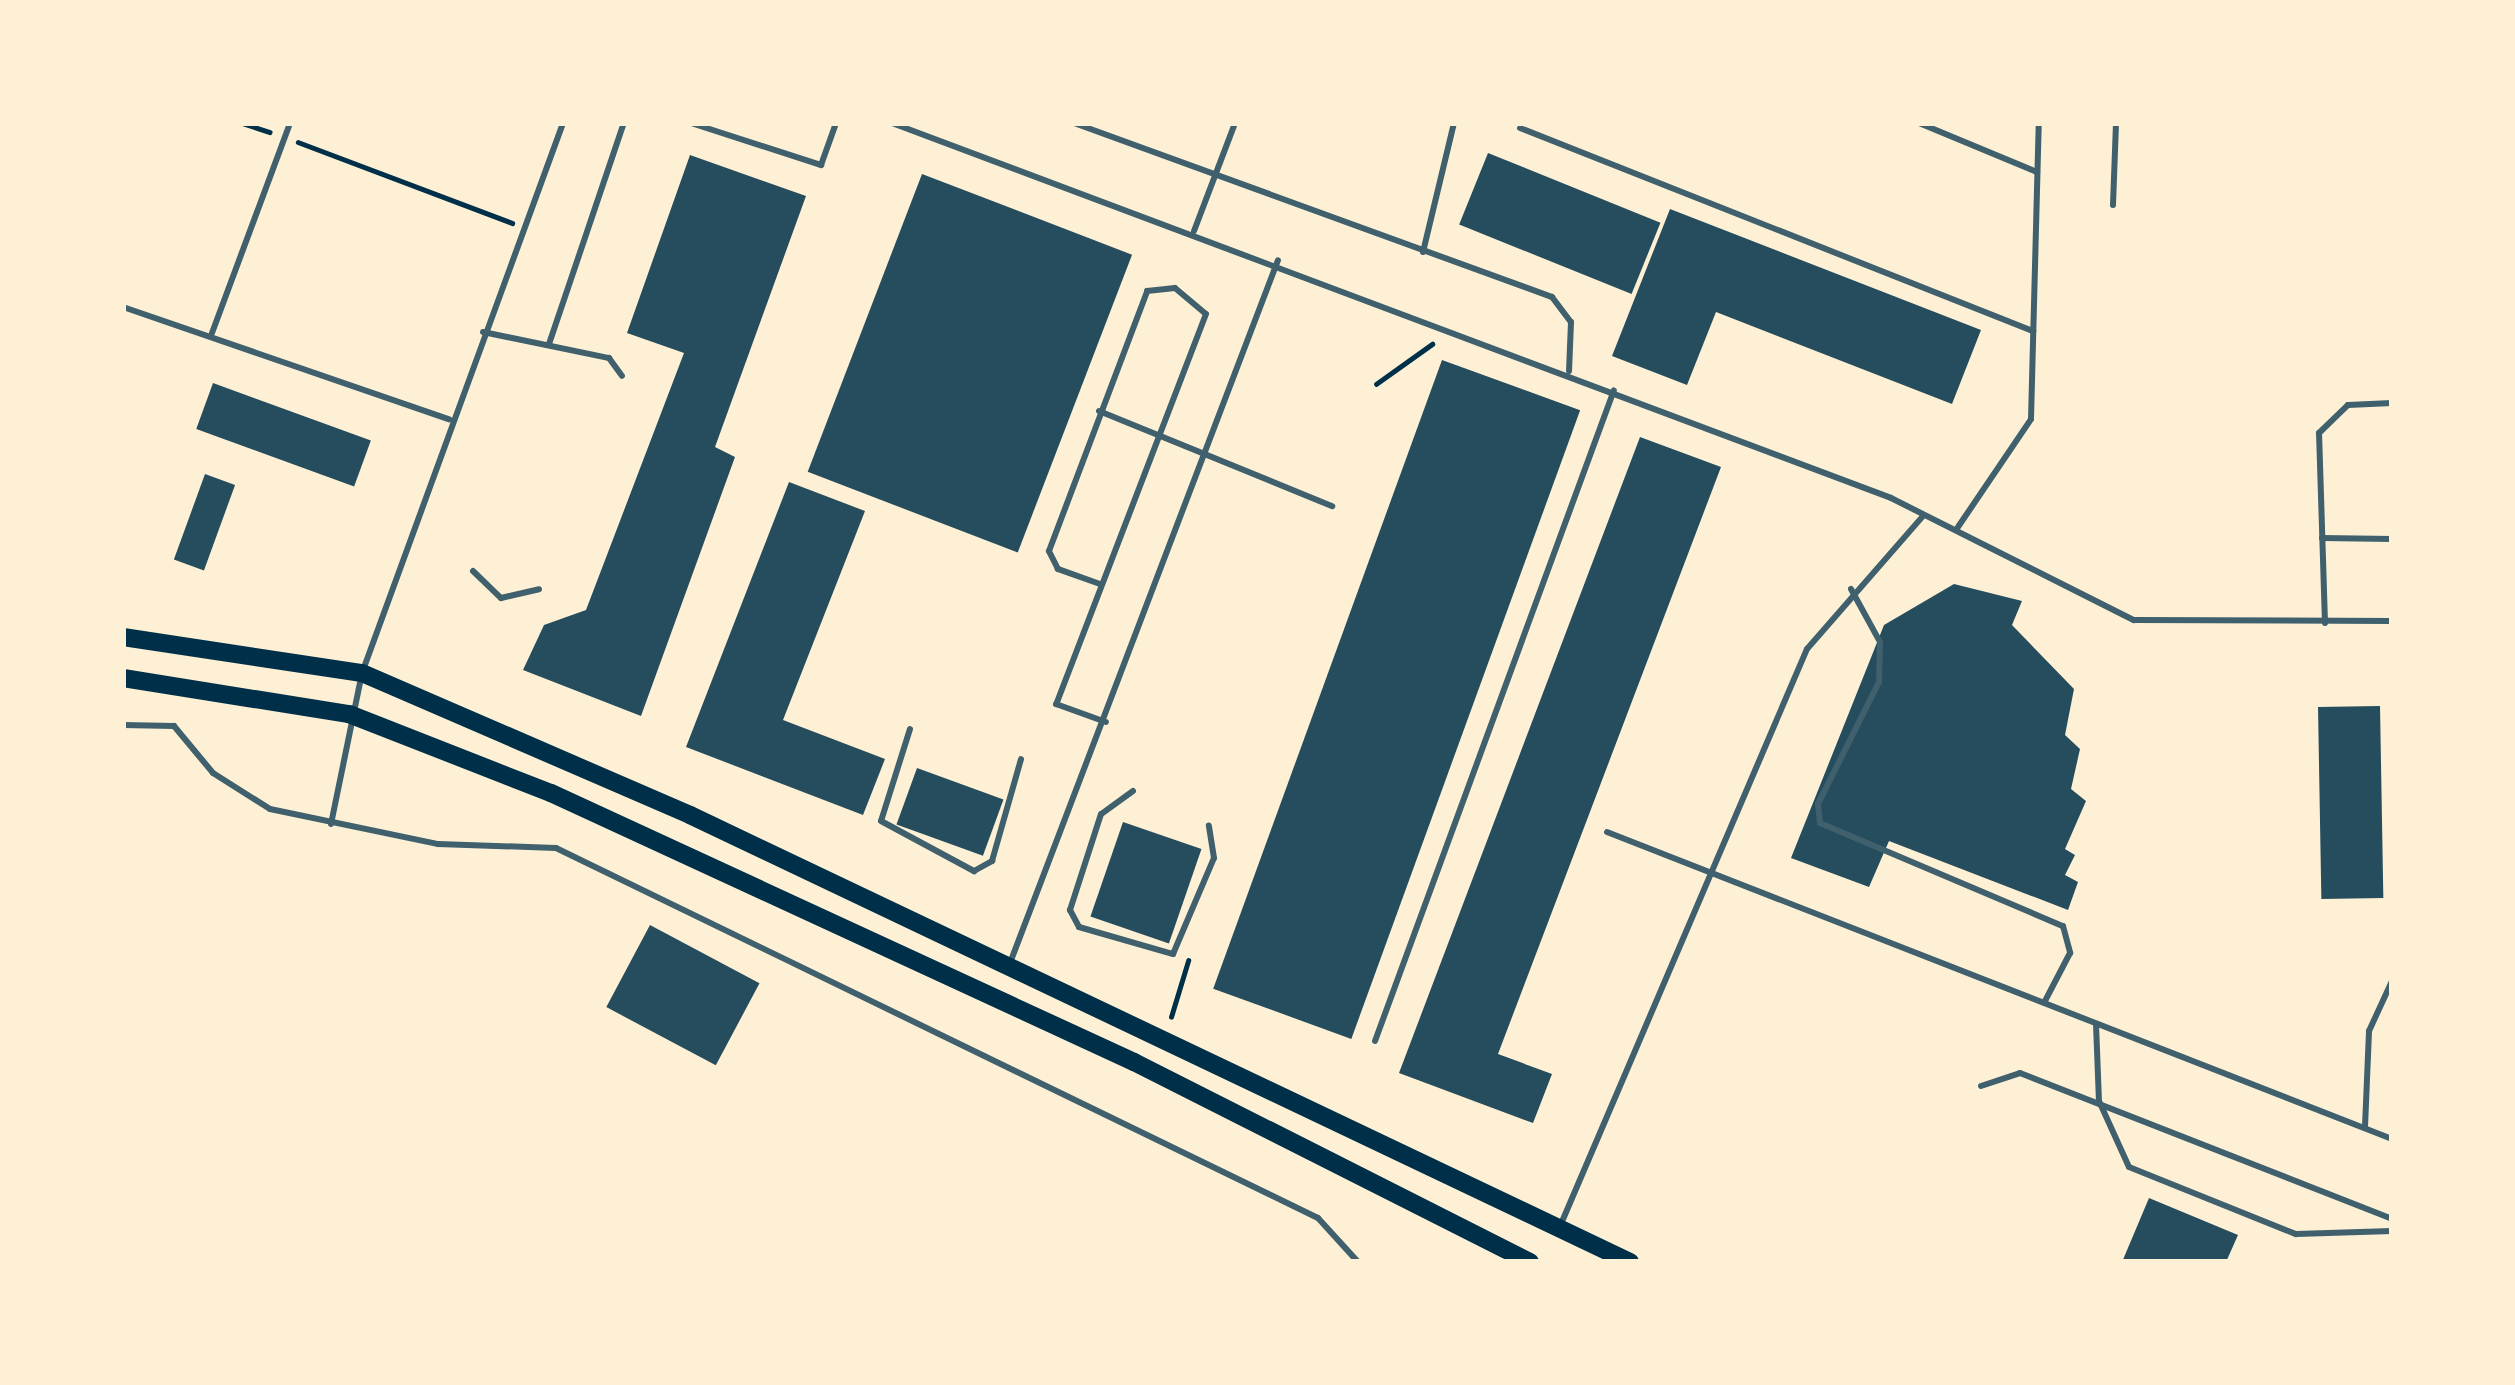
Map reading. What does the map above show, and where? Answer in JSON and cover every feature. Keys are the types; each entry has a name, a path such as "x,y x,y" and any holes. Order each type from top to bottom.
{"main road":[{"path":"123,638 362,673 1009,966 1630,1262"},
{"path":"123,678 349,714 551,793 1090,1042 1530,1262"}],"lane":[{"path":"212,333 290,123"},
{"path":"331,824 349,714 362,673 448,419 563,123"},
{"path":"549,344 624,123"},
{"path":"691,123 820,165 836,123"},
{"path":"892,123 1278,260 1958,527 2134,620 2392,621"},
{"path":"1074,123 1552,297 1571,322 1568,372"},
{"path":"1194,230 1235,123"},
{"path":"1423,252 1454,123"},
{"path":"1919,123 2037,172"},
{"path":"1958,527 2031,419 2038,123"},
{"path":"2113,205 2116,123"},
{"path":"1520,128 2033,331"},
{"path":"1009,966 1106,722 1278,260"},
{"path":"1100,584 1058,569 1049,551 1147,291 1188,293 1206,314 1056,704 1106,722"},
{"path":"123,307 212,333 448,419"},
{"path":"483,332 609,358 622,376"},
{"path":"1375,1041 1614,390"},
{"path":"2325,622 2319,433 2348,405 2392,403"},
{"path":"1100,411 1332,506"},
{"path":"1559,1227 1712,874 1781,701 1851,589 1923,515"},
{"path":"2322,538 2392,539"},
{"path":"473,571 501,598 539,589"},
{"path":"1851,589 1880,642 1879,682 1818,804 1820,823 2063,926 2070,953 2044,1003"},
{"path":"123,724 174,726 213,772 270,809 439,844 556,848 1318,1218 1358,1262"},
{"path":"910,729 880,820 974,871 992,861 1021,759"},
{"path":"1133,790 1101,814 1073,920 1164,958 1182,946 1214,857 1209,825"},
{"path":"1607,832 2392,1139"},
{"path":"2366,1128 2369,1030 2392,981"},
{"path":"2096,1024 2099,1101 2129,1167 2296,1234 2392,1232"},
{"path":"1981,1086 2012,1070 2392,1219"}],"path":[{"path":"242,123 523,227"},
{"path":"1376,384 1420,362 1445,324"},
{"path":"1161,1038 1189,981 1182,946"}],"building":[{"path":"1488,153 1660,223 1632,294 1459,224"},
{"path":"690,155 806,196 715,447 735,457 641,716 523,670 544,625 586,610 684,353 627,333"},
{"path":"922,174 1132,255 1018,552 808,472"},
{"path":"1670,209 1981,330 1952,404 1716,312 1687,385 1612,356"},
{"path":"1442,360 1580,410 1351,1039 1213,989"},
{"path":"213,383 371,440 354,487 196,429"},
{"path":"1640,437 1721,467 1498,1054 1552,1074 1533,1123 1399,1073"},
{"path":"205,474 235,485 204,570 174,560"},
{"path":"789,482 865,511 783,720 885,759 863,815 686,747"},
{"path":"1954,584 2022,601 2012,625 2074,689 2065,735 2080,749 2071,789 2086,801 2065,849 2075,855 2065,875 2078,882 2068,910 1889,841 1869,887 1791,858 1884,625"},
{"path":"2380,706 2383,898 2321,899 2318,707"},
{"path":"917,768 1003,799 983,856 896,824"},
{"path":"1123,822 1201,849 1169,944 1090,917"},
{"path":"650,925 759,983 716,1065 606,1007"},
{"path":"2149,1198 2238,1235 2226,1262 2122,1262"}]}
